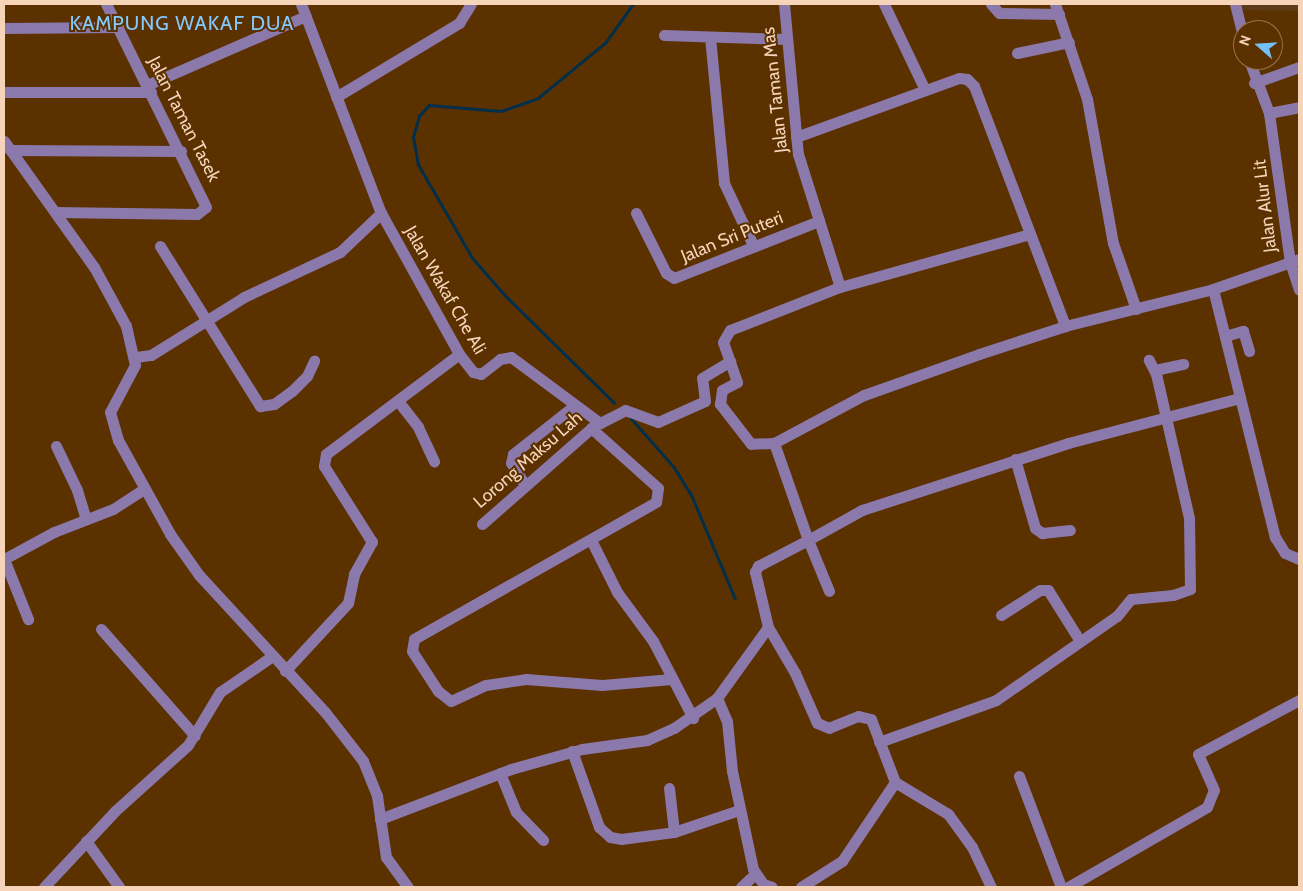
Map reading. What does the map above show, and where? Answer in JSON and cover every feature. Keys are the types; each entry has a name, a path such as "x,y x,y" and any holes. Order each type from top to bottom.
{"street":[{"name":"Jalan Taman Tasek","path":"55,212 197,214 206,207 204,197 106,4"},
{"name":"Jalan Wakaf Che Ali","path":"301,4 381,213 460,354 478,374 504,357 511,358 575,405 658,488 660,495 656,502 591,540"},
{"path":"336,96 459,23 471,4"},
{"name":"Jalan Taman Mas","path":"784,4 796,137 819,221 840,287"},
{"path":"884,4 925,90"},
{"path":"992,4 999,13 1057,9 1069,42 1096,137 1101,187 1113,243 1136,309"},
{"path":"1234,4 1238,20"},
{"path":"4,92 149,89 306,16"},
{"path":"4,28 118,27"},
{"path":"664,35 787,40"},
{"path":"710,37 724,183 753,246"},
{"path":"1017,53 1069,42"},
{"path":"1254,83 1299,67"},
{"name":"Jalan Alur Lit","path":"1251,70 1254,83 1269,114 1299,290"},
{"path":"796,137 959,78 971,82 1065,326"},
{"path":"1269,114 1299,107"},
{"path":"7,146 180,151"},
{"path":"7,146 55,212 115,303 136,357 134,370 112,405 110,420 144,489 199,575 271,657 325,712 363,761 377,796 386,857 408,887"},
{"path":"136,357 151,355 244,297 340,252 381,213"},
{"name":"Jalan Sri Puteri","path":"636,213 666,273 674,278 819,221"},
{"path":"1030,234 840,287 730,330 723,342 737,382 722,390 720,404 751,444 774,442 864,395 1065,326 1213,289 1295,261"},
{"path":"160,246 204,322 260,406 274,404 292,391 307,376 314,361"},
{"path":"1213,289 1278,545 1299,559"},
{"path":"1225,336 1243,331 1249,351"},
{"path":"286,671 348,603 354,574 372,542 324,458 460,354"},
{"path":"595,425 605,423 625,410 664,422 705,401 702,378 730,360"},
{"path":"879,742 996,700 1117,616 1134,597 1182,594 1192,586 1190,526 1166,416 1152,365 1183,364"},
{"path":"991,887 972,847 948,814 896,782 867,716 829,728 817,723 795,672 768,627 755,572 758,566 881,502 1015,459 1166,416 1240,398"},
{"path":"398,401 418,427 434,461"},
{"path":"525,485 511,463 513,454 575,405"},
{"name":"Lorong Maksu Lah","path":"482,524 595,425"},
{"path":"774,442 808,540 829,591"},
{"path":"56,446 77,490 86,520"},
{"path":"1015,459 1035,528 1042,533 1070,530"},
{"path":"28,619 6,575 4,559 113,509 144,489"},
{"path":"672,679 602,686 526,679 486,684 451,701 438,691 412,651 414,639 591,540 616,592 653,641 693,718"},
{"path":"1001,616 1040,590 1048,590 1080,641"},
{"path":"380,818 500,772 572,751 647,740 693,718 717,698 768,627"},
{"path":"100,629 195,736"},
{"path":"44,887 86,841 195,736 220,692 271,657"},
{"path":"717,698 727,721 739,810 755,874 772,887"},
{"path":"1068,887 1206,807 1214,790 1198,754 1299,700"},
{"path":"572,751 605,834 622,839 674,832 739,810"},
{"path":"500,772 516,812 543,840"},
{"path":"1019,776 1061,887"},
{"path":"801,887 842,861 896,782"},
{"path":"668,788 674,832"},
{"path":"86,841 119,887"},
{"path":"741,887 755,874"}],"shaded area":[{"path":"1233,4 1299,4 1299,11 1234,10"}],"waterway":[{"path":"614,403 506,297 472,258 418,165 413,137 419,116 429,105 501,111 538,98 605,43 633,4"},
{"path":"631,418 674,467 692,496 735,598"}],"district":[{"name":"KAMPUNG WAKAF DUA","path":"182,23"}]}
